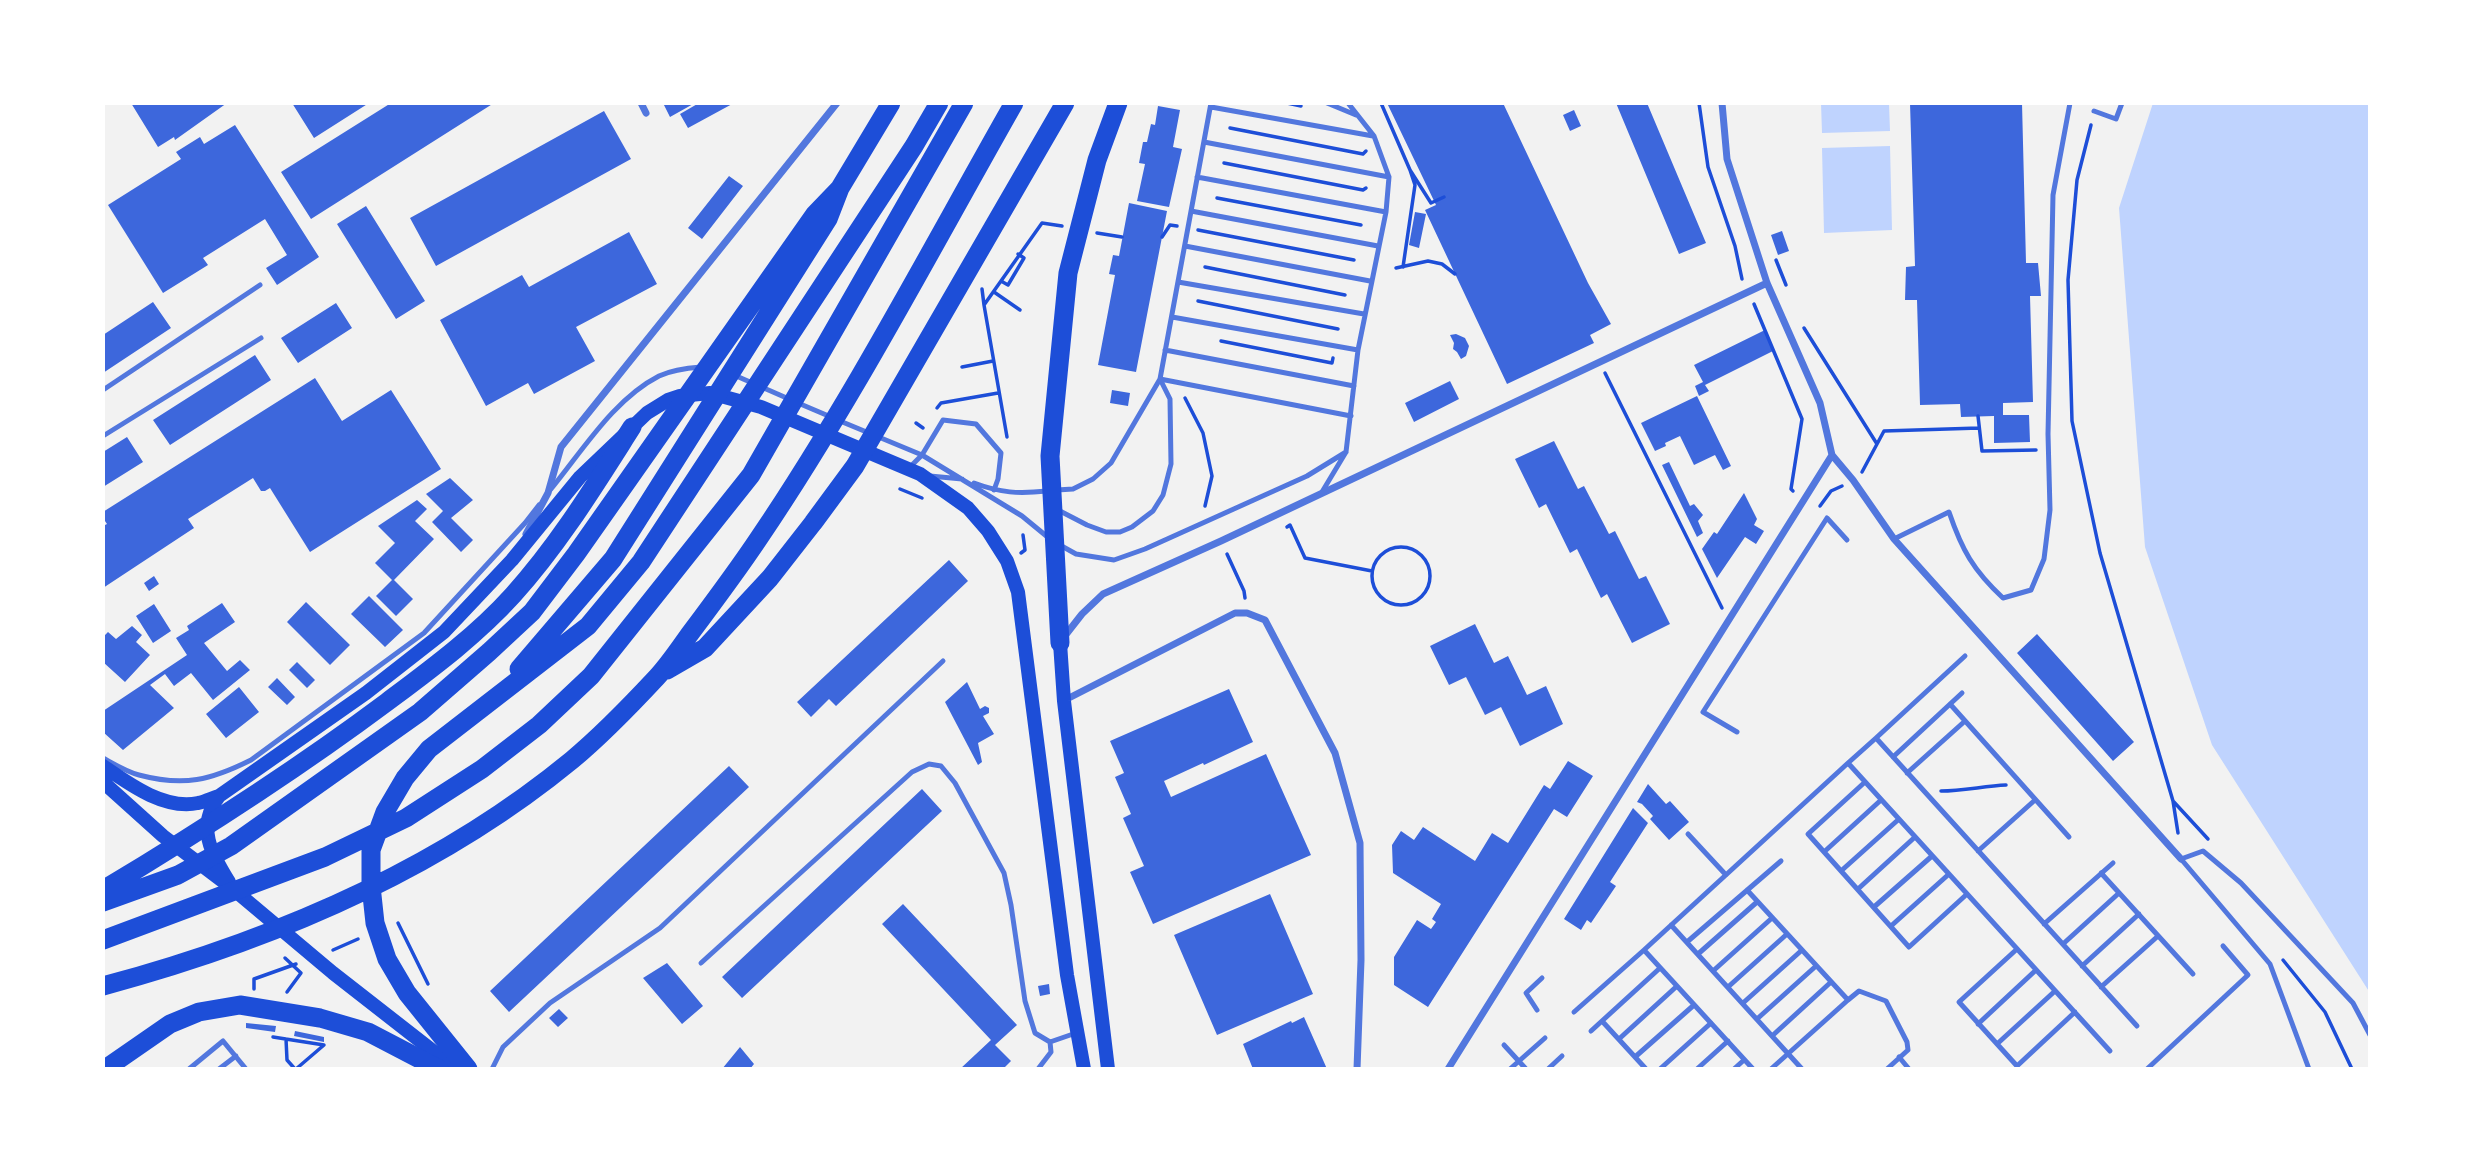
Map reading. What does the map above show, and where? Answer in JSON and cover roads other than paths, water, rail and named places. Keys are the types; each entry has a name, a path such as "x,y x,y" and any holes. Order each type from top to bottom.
{"highway":[{"path":"491,702 612,559 828,219 840,188 891,103"},
{"path":"468,1069 407,993 387,960 374,923 371,850 385,812 405,778 429,749 588,626 641,562 899,169 939,103"},
{"path":"103,940 325,857 406,818 539,726 591,676 751,475 964,103"},
{"path":"103,986 242,942 345,901 436,855 512,806 573,759 660,674 730,581 792,489 1014,103"},
{"path":"660,674 705,648 770,578 855,466 1065,103"},
{"path":"1059,643 1050,456 1068,273 1097,159 1118,103"},
{"path":"103,902 178,876 231,846 420,712 532,612 576,555 815,215 840,188"},
{"path":"103,890 217,821 351,729 458,648 511,597 555,545 632,426"},
{"path":"103,930 103,950"},
{"path":"105,1069 170,1024 199,1012 240,1005 320,1018 368,1032 439,1069"}],"main road":[{"path":"103,766 148,794 177,804 214,802 366,693 444,632 512,560 580,477 647,413 668,400 710,393 761,407 913,472 968,508 989,531 1007,561 1018,592 1066,975 1084,1069"},
{"path":"1059,643 1108,1069"},
{"path":"103,782 163,836 456,1069"},
{"path":"214,802 207,837 220,868 233,889"}],"street":[{"path":"641,103 646,113"},
{"path":"512,560 548,492 561,447 837,103"},
{"path":"1723,103 1727,159 1767,284 1820,403 1832,455 1894,539 2181,859"},
{"path":"1059,643 1102,594 1221,541 1767,284"},
{"path":"1448,1069 1807,499 1832,455"},
{"path":"1064,701 1235,613 1247,613 1265,620 1335,753 1360,843 1361,960 1357,1069"}],"lane":[{"path":"1327,103 1359,117"},
{"path":"1322,492 1346,452 1364,314 1386,212 1388,177 1374,136 1348,103"},
{"path":"1894,539 1949,512 1961,548 1983,579 2003,597 2031,590 2043,559 2050,510 2053,195 2070,103"},
{"path":"2094,111 2116,119 2122,103"},
{"path":"994,490 1001,453 976,424 943,420 913,472 965,480 994,490 1018,494 1073,489 1093,479 1111,463 1160,379 1211,105 1374,136"},
{"path":"1204,142 1388,177"},
{"path":"1197,177 1386,212"},
{"path":"1191,211 1378,246"},
{"path":"1185,246 1370,281"},
{"path":"1178,282 1364,314"},
{"path":"103,390 260,285"},
{"path":"1172,317 1358,350"},
{"path":"103,436 261,338"},
{"path":"1165,350 1354,386"},
{"path":"103,758 137,775 190,782 222,774 251,760 424,633 525,523 611,416 634,393 660,376 682,369 703,366 714,370"},
{"path":"726,373 922,455 1022,516 1052,541 1076,554 1114,560 1307,476 1346,452"},
{"path":"1052,506 1087,526 1106,533 1120,532 1132,527 1153,511 1169,480 1172,456 1170,399 1160,379"},
{"path":"1160,379 1351,416"},
{"path":"1737,733 1703,712 1828,517 1847,540"},
{"path":"1574,1012 1965,656"},
{"path":"492,1069 510,1040 550,1003 660,928 943,661"},
{"path":"1893,757 1962,693"},
{"path":"1950,704 2068,837"},
{"path":"1908,773 1965,721"},
{"path":"1876,738 2137,1026"},
{"path":"1848,763 2110,1051"},
{"path":"701,963 912,772 929,764 941,766 955,783 1004,873 1025,1001 1035,1032 1050,1042"},
{"path":"1865,782 1808,834 1909,947 1967,894"},
{"path":"1824,852 1881,800"},
{"path":"1978,851 2035,800"},
{"path":"1841,871 1899,819"},
{"path":"1688,834 1726,875"},
{"path":"1858,889 1915,837"},
{"path":"2309,1069 2270,964 2181,859 2203,851 2241,883 2353,1003 2370,1035"},
{"path":"1874,907 1932,856"},
{"path":"1687,942 1781,861"},
{"path":"2045,924 2113,863"},
{"path":"2101,873 2193,974"},
{"path":"1891,926 1949,874"},
{"path":"1746,890 1848,1000"},
{"path":"2063,944 2119,892"},
{"path":"1698,954 1757,902"},
{"path":"2082,966 2138,914"},
{"path":"1713,971 1772,918"},
{"path":"1671,925 1802,1069"},
{"path":"1728,987 1787,934"},
{"path":"2101,987 2158,936"},
{"path":"2147,1069 2248,975 2223,946"},
{"path":"2017,949 1959,1002 1978,1024 2017,1066 2074,1012"},
{"path":"1644,950 1753,1069"},
{"path":"1743,1003 1802,950"},
{"path":"1757,1019 1816,966"},
{"path":"1591,1031 1660,968"},
{"path":"1978,1024 2036,970"},
{"path":"1537,1010 1526,993 1542,978"},
{"path":"1772,1036 1831,982"},
{"path":"1619,1039 1677,986"},
{"path":"1772,1069 1859,991 1886,1001 1907,1042 1908,1050 1886,1069"},
{"path":"1997,1044 2055,991"},
{"path":"1635,1057 1694,1004"},
{"path":"1602,1021 1646,1069"},
{"path":"1660,1069 1711,1023"},
{"path":"1050,1042 1076,1033"},
{"path":"1510,1069 1545,1038"},
{"path":"188,1069 223,1041 246,1069"},
{"path":"1697,1069 1728,1041"},
{"path":"1038,1069 1051,1052 1050,1042"},
{"path":"1504,1045 1527,1069"},
{"path":"220,1068 236,1056"},
{"path":"1548,1069 1562,1056"},
{"path":"1899,1057 1909,1069"},
{"path":"1734,1069 1744,1060"}],"water":[{"path":"1821,103 1889,103 1890,131 1822,133"},
{"path":"2153,103 2370,103 2370,993 2212,745 2145,547 2119,208"},
{"path":"1890,146 1892,230 1824,233 1822,148"}]}
